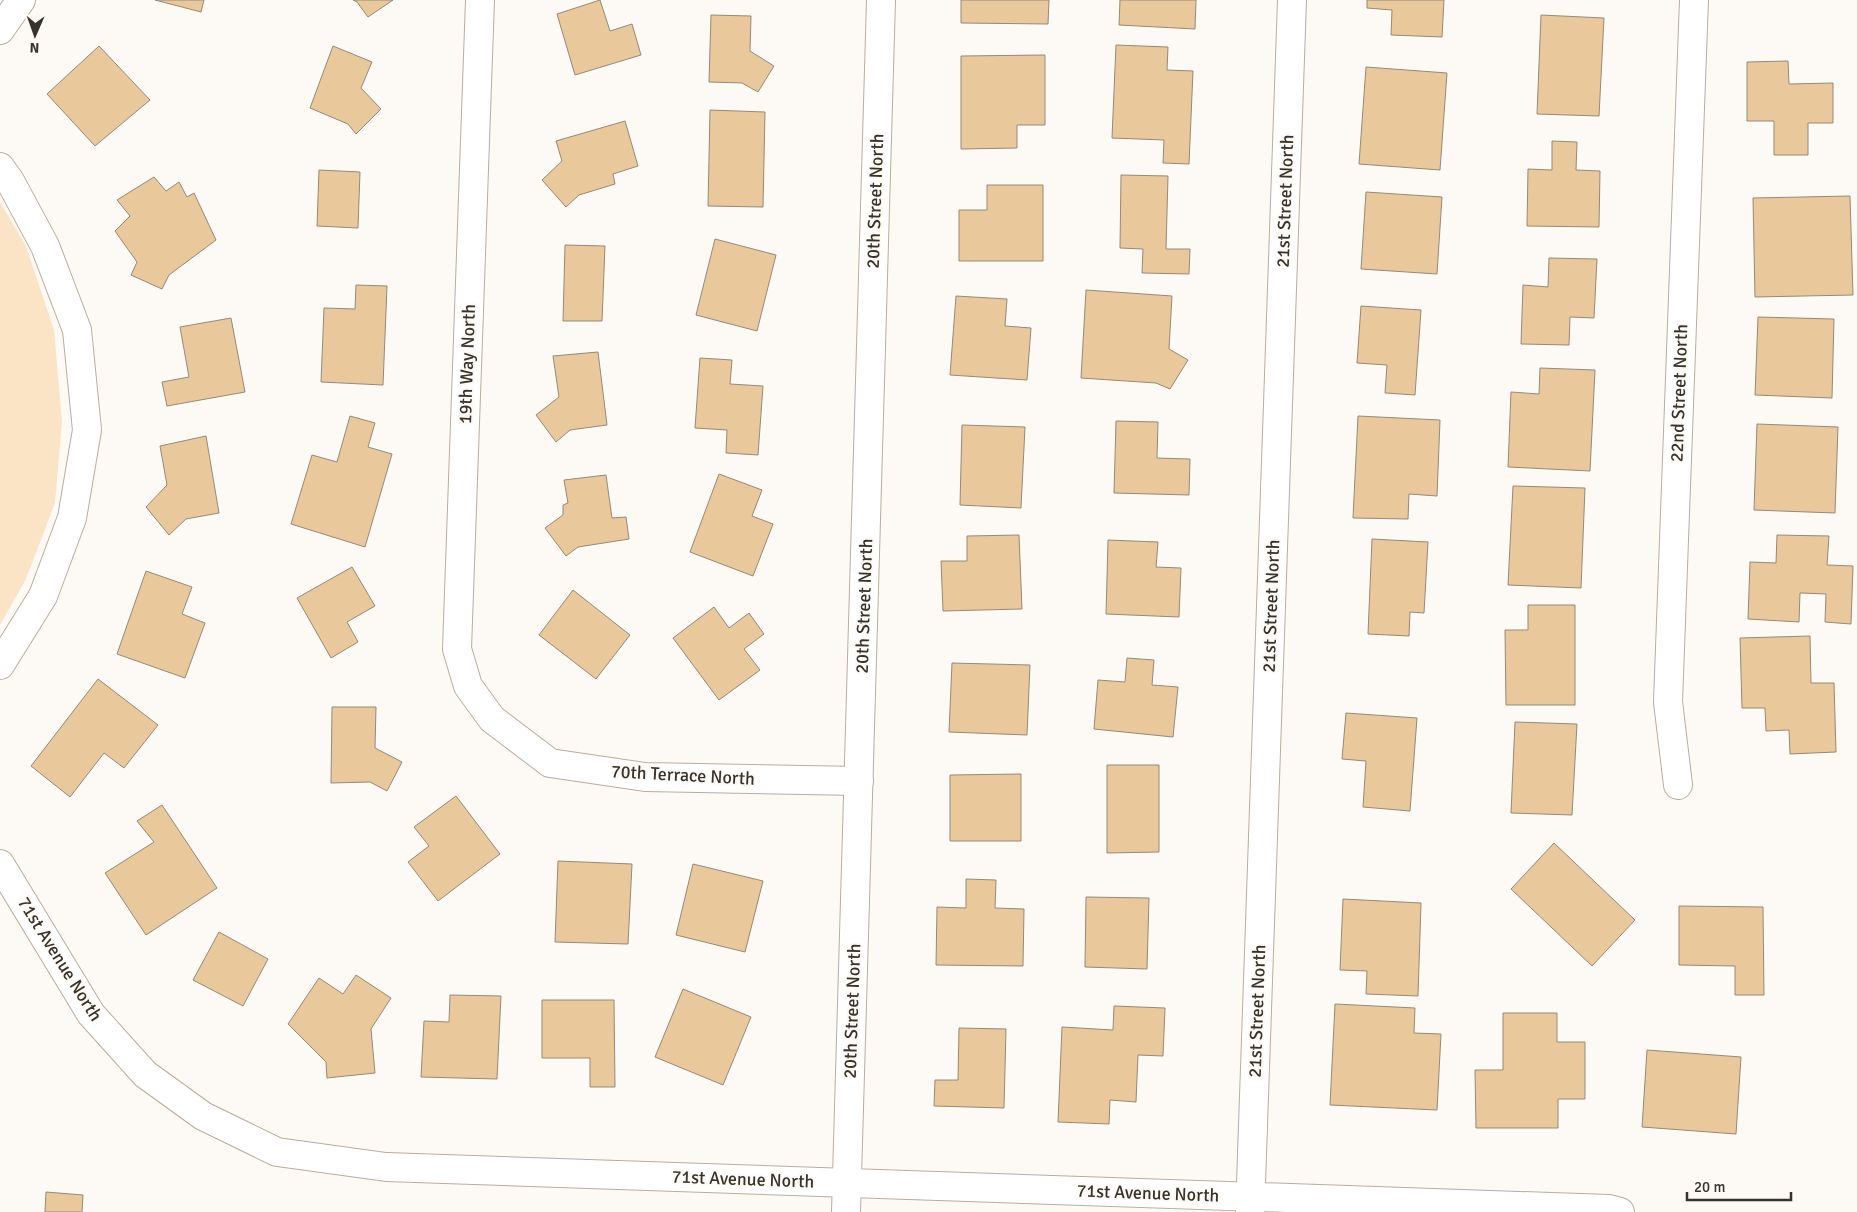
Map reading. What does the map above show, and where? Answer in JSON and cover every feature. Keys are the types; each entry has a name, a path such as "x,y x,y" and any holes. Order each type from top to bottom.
{"street":[{"path":"0,30 21,0"},
{"name":"19th Way North","path":"480,0 457,649 468,686 492,719"},
{"name":"20th Street North","path":"846,1212 881,0"},
{"name":"21st Street North","path":"1251,1205 1292,0"},
{"name":"22nd Street North","path":"1678,785 1668,702 1694,0"},
{"path":"0,167 10,180 45,246 77,330 87,430 72,518 42,596 0,665"},
{"name":"70th Terrace North","path":"492,719 550,763 645,777 858,781"},
{"name":"71st Avenue North","path":"0,864 91,1014 145,1074 203,1116 277,1152 386,1167 847,1183 1251,1205 1609,1209 1620,1212"}],"shaded area":[{"path":"0,202 26,246 54,330 62,422 55,503 26,579 0,625"}],"building":[{"path":"155,0 204,0 201,12"},
{"path":"353,0 393,0 368,17 357,2"},
{"path":"600,0 610,31 632,24 641,55 575,75 557,14"},
{"path":"961,0 1049,0 1048,24 961,23"},
{"path":"1120,0 1196,0 1195,29 1119,25"},
{"path":"1367,0 1444,0 1442,37 1391,35 1392,10 1367,8"},
{"path":"711,15 751,16 750,51 774,66 758,92 742,83 709,82"},
{"path":"1541,15 1604,18 1599,116 1537,114"},
{"path":"1116,45 1168,47 1167,70 1193,71 1189,164 1163,163 1164,140 1112,138"},
{"path":"99,46 150,100 95,146 47,94"},
{"path":"333,46 372,62 361,88 381,109 356,134 348,124 310,108"},
{"path":"1045,55 1045,125 1017,125 1017,148 961,149 961,56"},
{"path":"1788,61 1789,84 1833,83 1833,123 1808,123 1808,155 1774,155 1774,121 1747,121 1747,62"},
{"path":"1366,67 1447,73 1440,170 1359,164"},
{"path":"710,110 765,112 763,207 708,206"},
{"path":"625,121 638,166 613,174 615,184 579,195 566,207 542,180 562,161 556,141"},
{"path":"1552,141 1577,142 1576,170 1600,171 1599,227 1527,226 1528,169 1552,170"},
{"path":"319,170 360,172 358,228 317,226"},
{"path":"1121,175 1168,176 1166,249 1190,249 1189,274 1142,273 1143,249 1120,248"},
{"path":"154,177 166,191 179,182 187,197 194,193 216,240 169,275 162,289 131,275 137,262 115,231 130,216 117,200"},
{"path":"987,185 1043,185 1043,261 959,261 959,210 987,210"},
{"path":"1366,192 1442,197 1437,274 1361,269"},
{"path":"1850,196 1853,295 1755,297 1753,198"},
{"path":"715,239 776,255 757,331 696,315"},
{"path":"565,245 605,246 602,321 563,321"},
{"path":"1549,258 1597,259 1594,318 1570,317 1569,345 1521,344 1523,285 1548,287"},
{"path":"356,285 387,286 383,385 321,382 324,308 355,309"},
{"path":"1086,290 1172,296 1169,349 1188,360 1170,389 1156,383 1081,378"},
{"path":"956,296 1007,299 1005,326 1031,328 1027,380 950,375"},
{"path":"1361,306 1421,310 1415,395 1385,393 1387,365 1357,363"},
{"path":"1758,317 1834,319 1832,398 1755,395"},
{"path":"231,318 245,392 167,406 162,382 189,377 180,327"},
{"path":"598,352 607,425 570,430 556,442 536,415 559,397 553,356"},
{"path":"700,358 732,360 730,384 763,386 758,455 726,453 727,430 695,428"},
{"path":"1540,368 1595,370 1590,471 1508,467 1511,392 1539,394"},
{"path":"350,416 375,423 368,447 392,454 365,547 291,524 312,455 337,462"},
{"path":"1358,416 1440,420 1437,496 1409,494 1408,519 1353,518"},
{"path":"1116,421 1158,422 1157,458 1190,459 1189,495 1114,493"},
{"path":"1757,424 1838,427 1835,513 1754,510"},
{"path":"962,425 1025,427 1021,508 960,505"},
{"path":"206,436 219,513 186,519 169,535 146,507 167,485 160,446"},
{"path":"719,474 762,490 752,516 773,524 753,576 690,552"},
{"path":"606,475 612,518 626,517 629,539 578,547 566,556 545,528 563,515 563,505 568,503 564,480"},
{"path":"1513,486 1585,488 1581,588 1508,585"},
{"path":"1019,535 1022,609 943,611 941,561 967,561 967,536"},
{"path":"1777,535 1829,536 1827,565 1853,566 1851,624 1825,622 1826,594 1800,593 1799,622 1748,619 1750,562 1776,563"},
{"path":"1372,539 1428,542 1424,613 1410,612 1409,636 1368,634"},
{"path":"1108,540 1158,542 1156,567 1181,568 1179,617 1106,614"},
{"path":"352,567 375,606 347,622 358,642 331,658 297,598"},
{"path":"146,571 192,587 182,614 205,623 185,678 117,654"},
{"path":"573,590 630,635 596,679 539,635"},
{"path":"1528,605 1575,605 1575,705 1506,705 1505,630 1528,630"},
{"path":"714,607 729,628 749,613 764,634 744,649 760,670 719,700 673,638"},
{"path":"1810,636 1811,683 1834,683 1836,752 1790,754 1789,730 1766,731 1765,708 1742,708 1740,638"},
{"path":"1127,658 1154,660 1152,685 1178,687 1173,737 1094,729 1098,680 1125,682"},
{"path":"952,663 1030,665 1027,735 949,732"},
{"path":"98,679 158,725 124,768 104,753 70,797 31,766"},
{"path":"332,707 376,707 375,748 402,762 387,791 370,782 331,783"},
{"path":"1346,713 1417,718 1410,811 1363,807 1366,761 1342,759"},
{"path":"1515,722 1577,724 1572,815 1511,813"},
{"path":"1107,765 1159,765 1159,852 1107,853"},
{"path":"1021,774 1021,841 950,841 950,775"},
{"path":"456,796 500,854 438,901 408,862 429,846 414,827"},
{"path":"162,805 217,888 146,935 105,873 154,842 137,821"},
{"path":"1554,843 1635,920 1592,966 1511,889"},
{"path":"558,861 632,864 628,944 555,942"},
{"path":"693,864 763,881 745,952 676,935"},
{"path":"966,879 996,880 995,908 1024,909 1023,966 936,965 937,907 966,908"},
{"path":"1086,897 1149,898 1147,969 1085,967"},
{"path":"1343,899 1421,903 1418,996 1366,994 1367,971 1340,970"},
{"path":"1679,906 1763,907 1764,995 1735,995 1735,966 1679,965"},
{"path":"219,932 268,959 243,1006 193,980"},
{"path":"356,975 391,998 371,1029 375,1073 327,1078 326,1062 288,1024 319,978 343,994"},
{"path":"683,989 751,1017 723,1085 655,1057"},
{"path":"450,995 501,996 497,1079 421,1077 424,1021 449,1022"},
{"path":"542,1000 614,1000 615,1087 590,1087 590,1058 542,1058"},
{"path":"1335,1004 1415,1008 1414,1033 1441,1034 1437,1110 1330,1105"},
{"path":"1114,1006 1165,1008 1163,1056 1138,1055 1136,1102 1110,1100 1109,1124 1058,1122 1062,1027 1113,1030"},
{"path":"1503,1013 1557,1013 1557,1042 1585,1042 1585,1099 1558,1099 1558,1128 1476,1128 1475,1070 1503,1070"},
{"path":"959,1028 1006,1029 1004,1108 934,1106 935,1080 958,1080"},
{"path":"1647,1050 1741,1057 1736,1134 1642,1127"},
{"path":"46,1192 83,1195 82,1212 45,1212"}]}
